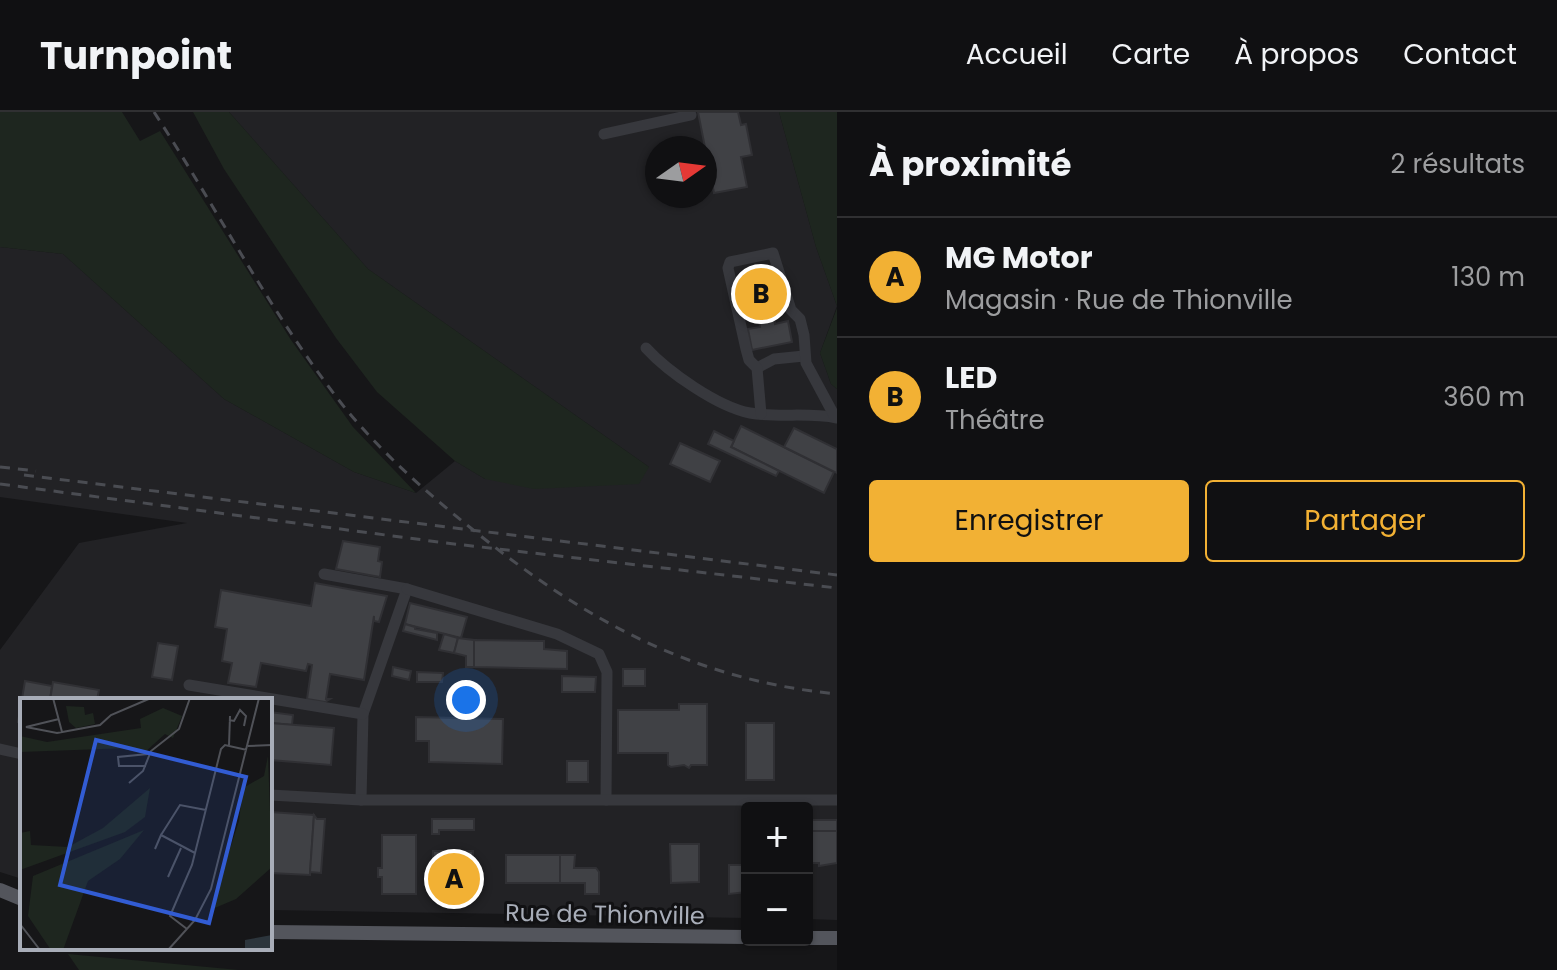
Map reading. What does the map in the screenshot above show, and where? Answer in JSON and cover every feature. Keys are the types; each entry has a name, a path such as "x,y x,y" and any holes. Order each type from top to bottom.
{"main road":[{"path":"0,890 20,898"},
{"name":"Rue de Thionville","path":"272,932 741,937"},
{"path":"813,938 837,938"}],"street":[{"path":"604,134 691,115"},
{"path":"761,414 757,368 749,360 728,268 730,262 773,253 791,310 800,319 804,356 836,418"},
{"path":"646,348 658,360 732,408 761,414 836,418"},
{"path":"757,368 774,359 804,356"},
{"path":"324,574 407,589 557,634 599,654 607,672 606,800"},
{"path":"361,800 363,714 407,589"},
{"path":"189,685 267,698"},
{"path":"272,699 363,714"},
{"path":"0,749 20,754"},
{"path":"272,795 361,800 837,800"}],"shaded area":[{"path":"0,112 122,112 140,141 160,131 291,340 353,427 416,493 354,472 224,399 63,254 0,247"},
{"path":"193,112 229,112 368,269 649,467 639,484 534,489 485,479 455,461 377,392 336,338 224,169"},
{"path":"229,112 779,112 816,247 837,306 820,353 831,384 837,389 837,920 813,919 813,802 741,802 741,918 272,910 272,698 20,698 20,878 0,872 0,650 79,543 187,523 0,497 0,247 63,254 224,399 354,472 416,493 455,461 485,479 649,467 368,269"},
{"path":"779,112 837,112 837,306 816,247"},
{"path":"837,308 837,389 831,384 820,353"},
{"path":"68,954 239,970 79,970"}],"building":[{"path":"698,112 738,112 741,125 746,124 752,155 741,157 747,187 717,192 717,136 703,136"},
{"path":"770,270 779,312 774,317 775,324 788,321 792,342 752,350 748,329 760,327 759,320 752,317 743,276"},
{"path":"741,426 834,472 824,493 731,447"},
{"path":"794,428 837,449 837,473 784,447"},
{"path":"714,431 734,441 731,447 779,471 776,476 708,444"},
{"path":"680,443 720,461 710,482 670,464"},
{"path":"343,541 380,547 380,577 336,569"},
{"path":"315,583 387,596 379,622 374,621 374,616 364,680 330,674 326,699 330,699 325,702 307,699 312,665 308,664 306,671 261,663 256,687 228,683 232,663 222,661 227,629 215,627 221,590 311,606"},
{"path":"410,603 467,617 461,638 405,624"},
{"path":"405,624 437,633 437,640 403,631"},
{"path":"444,634 458,638 454,653 439,650"},
{"path":"458,638 474,640 474,667 466,667 466,656 454,653"},
{"path":"474,640 544,641 544,649 567,651 567,669 474,667"},
{"path":"158,643 178,646 172,680 152,677"},
{"path":"393,667 411,671 409,680 392,676"},
{"path":"623,669 645,669 645,686 623,686"},
{"path":"417,672 443,673 442,682 417,682"},
{"path":"562,676 596,677 595,692 562,692"},
{"path":"25,681 52,686 50,698 22,698"},
{"path":"53,682 99,690 97,698 50,698"},
{"path":"679,704 707,704 707,765 671,767 668,765 668,753 618,753 618,710 679,710"},
{"path":"272,712 293,715 292,725 272,723"},
{"path":"416,717 503,719 502,764 429,762 429,741 416,741"},
{"path":"272,723 334,728 331,765 272,760"},
{"path":"746,723 774,723 774,780 746,780"},
{"path":"567,761 588,761 588,782 567,782"},
{"path":"272,812 314,815 310,875 272,873"},
{"path":"314,815 317,819 325,819 321,873 310,872"},
{"path":"432,819 474,819 474,830 439,830 439,834 432,834"},
{"path":"813,820 837,820 837,831 813,831"},
{"path":"813,831 837,831 837,863 819,866 819,863 813,863"},
{"path":"382,835 416,835 416,894 382,894 382,877 378,877 378,868 382,868"},
{"path":"670,844 699,844 699,882 671,883"},
{"path":"433,851 473,851 473,891 433,891"},
{"path":"506,855 560,855 560,883 506,883"},
{"path":"560,855 575,855 574,868 596,868 599,872 599,894 585,894 585,883 560,883"},
{"path":"729,865 741,865 741,893 729,894"}],"railway":[{"path":"154,112 269,300 318,373 374,441 438,501 555,591 642,640 734,675 784,687 837,694"},
{"path":"0,467 36,471"},
{"path":"24,475 837,575"},
{"path":"0,484 446,543 837,588"}],"place":[{"name":"LED","path":"761,294"},
{"name":"MG Motor","path":"454,879"}]}
